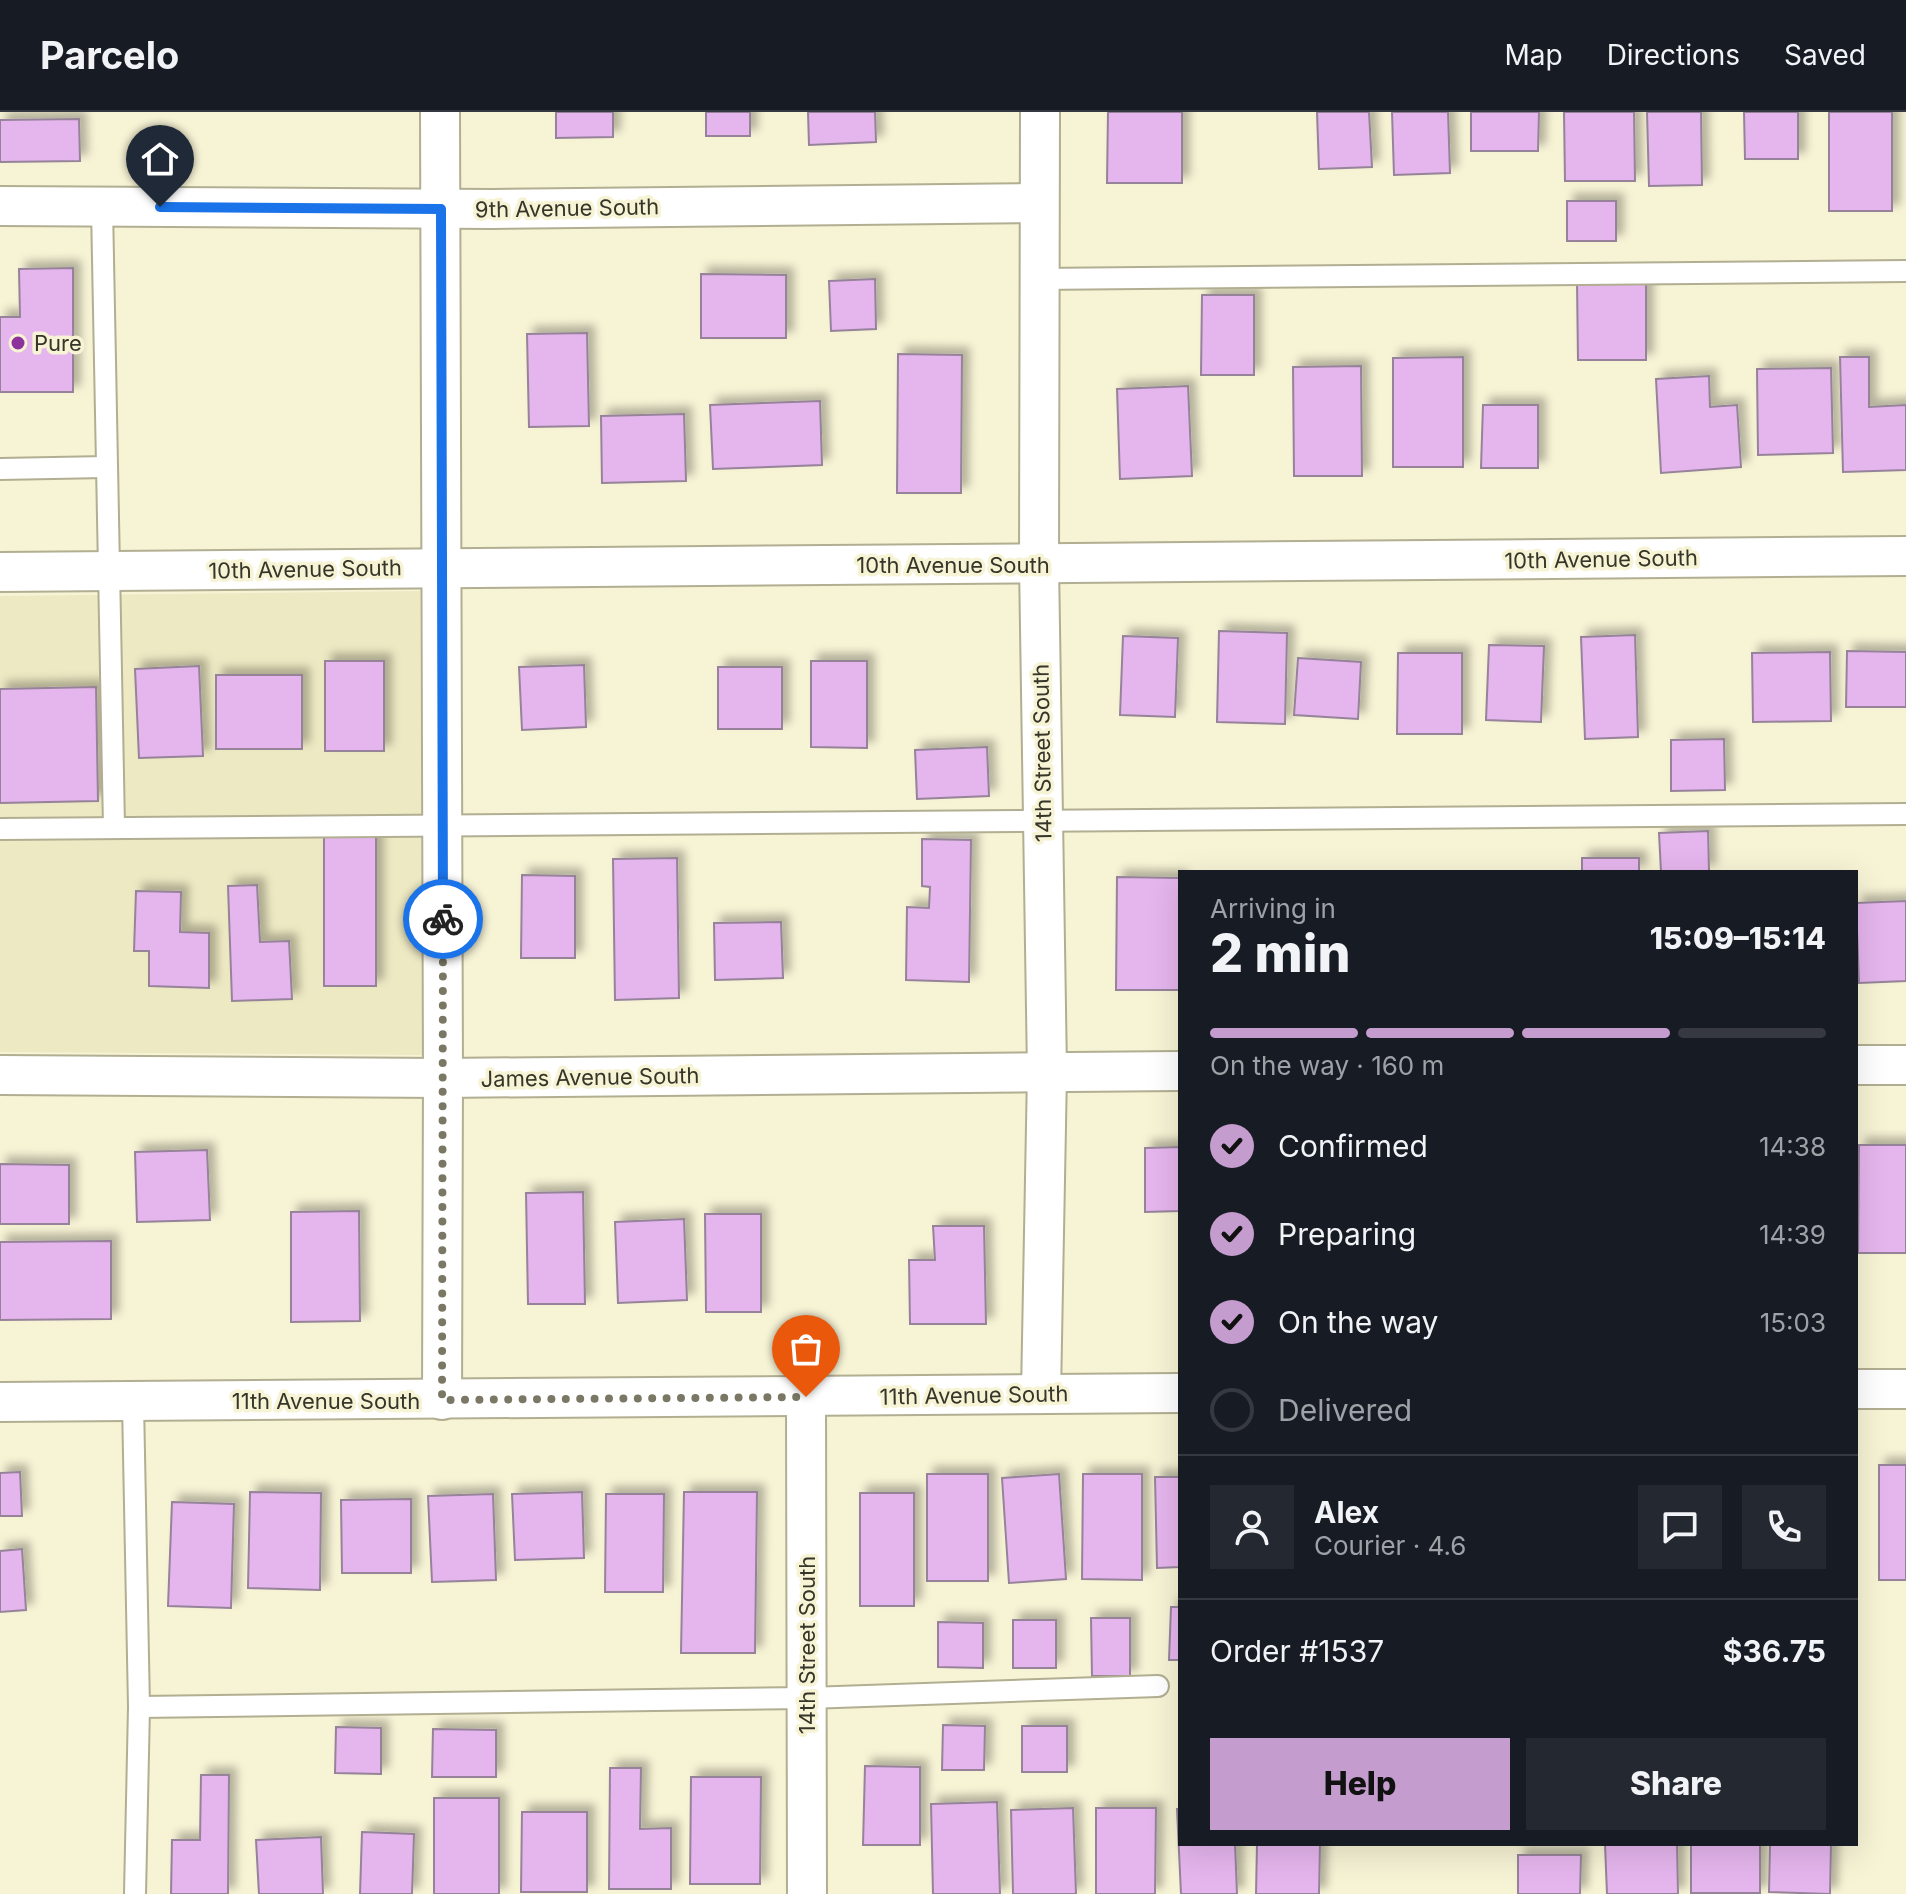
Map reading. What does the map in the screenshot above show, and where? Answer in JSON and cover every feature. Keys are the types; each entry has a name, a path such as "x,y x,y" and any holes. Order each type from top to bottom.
{"street":[{"path":"440,112 442,1400"},
{"name":"14th Street South","path":"1040,112 1039,564 1047,1072 1041,1394"},
{"name":"9th Avenue South","path":"0,206 441,209 1038,203"},
{"name":"10th Avenue South","path":"0,572 1906,556"},
{"path":"1858,1065 1906,1065"},
{"name":"James Avenue South","path":"0,1075 443,1078 1178,1071"},
{"path":"1858,1389 1906,1389"},
{"name":"11th Avenue South","path":"0,1402 1178,1393"},
{"name":"14th Street South","path":"806,1397 807,1894"}],"lane":[{"path":"102,207 114,827"},
{"path":"1038,279 1906,271"},
{"path":"0,469 106,467"},
{"path":"0,829 1906,814"},
{"path":"133,1403 139,1707 135,1894"},
{"path":"139,1707 808,1698 1158,1686"}],"shaded area":[{"path":"420,591 423,1055 0,1052 0,596"}],"building":[{"path":"556,112 613,112 613,137 556,138"},
{"path":"706,112 750,112 750,136 706,136"},
{"path":"808,112 875,112 876,142 809,145"},
{"path":"1108,112 1182,112 1182,183 1107,183"},
{"path":"1317,112 1369,112 1372,167 1319,169"},
{"path":"1392,112 1448,112 1450,173 1394,175"},
{"path":"1471,112 1539,112 1538,151 1471,151"},
{"path":"1564,112 1634,112 1635,181 1565,181"},
{"path":"1647,112 1701,112 1702,185 1649,186"},
{"path":"1744,112 1798,112 1798,159 1745,159"},
{"path":"1829,112 1892,112 1892,211 1829,211"},
{"path":"79,119 80,161 0,162 0,120"},
{"path":"1567,201 1616,201 1616,241 1567,241"},
{"path":"73,268 73,392 0,392 0,317 20,317 19,269"},
{"path":"701,274 786,275 786,338 701,338"},
{"path":"875,279 876,329 831,331 829,281"},
{"path":"1646,281 1646,360 1578,360 1577,282"},
{"path":"1202,295 1254,295 1254,375 1201,375"},
{"path":"587,333 589,426 529,427 527,334"},
{"path":"898,354 962,355 961,493 897,493"},
{"path":"1463,357 1463,467 1393,467 1393,358"},
{"path":"1840,357 1869,357 1869,407 1906,405 1906,470 1843,472"},
{"path":"1361,366 1362,476 1294,476 1293,367"},
{"path":"1831,368 1833,453 1758,455 1757,369"},
{"path":"1709,376 1710,407 1737,405 1741,467 1661,473 1656,379"},
{"path":"1188,386 1192,476 1120,479 1117,389"},
{"path":"820,401 822,465 713,469 710,405"},
{"path":"1483,405 1538,405 1538,468 1481,468"},
{"path":"684,414 686,481 602,483 601,416"},
{"path":"1219,631 1287,633 1285,724 1217,722"},
{"path":"1635,635 1638,737 1585,739 1581,637"},
{"path":"1123,636 1178,638 1175,717 1120,715"},
{"path":"1489,645 1544,646 1541,722 1486,720"},
{"path":"1847,651 1906,652 1906,707 1846,707"},
{"path":"1830,652 1831,721 1753,722 1752,653"},
{"path":"1398,653 1462,653 1462,734 1397,734"},
{"path":"1298,658 1361,662 1358,719 1294,715"},
{"path":"325,661 384,661 384,751 325,751"},
{"path":"811,661 867,661 867,748 811,747"},
{"path":"584,665 586,727 522,730 519,667"},
{"path":"199,666 203,756 139,758 135,669"},
{"path":"718,667 782,667 782,729 718,729"},
{"path":"216,675 302,675 302,749 216,749"},
{"path":"96,687 98,801 0,803 0,689"},
{"path":"1724,739 1725,790 1671,791 1671,740"},
{"path":"987,747 989,796 917,799 915,750"},
{"path":"1708,831 1709,870 1661,870 1659,833"},
{"path":"324,837 376,837 376,986 324,986"},
{"path":"922,839 971,840 969,982 906,980 907,907 929,908 930,887 922,886"},
{"path":"677,858 679,998 615,1000 613,859"},
{"path":"1582,858 1639,858 1639,870 1582,870"},
{"path":"522,875 575,876 575,958 521,958"},
{"path":"1117,877 1178,878 1178,990 1116,990"},
{"path":"257,885 260,942 289,941 292,999 232,1001 228,886"},
{"path":"136,891 181,892 180,932 209,933 209,988 149,986 149,951 134,951"},
{"path":"1906,901 1906,981 1859,983 1858,903"},
{"path":"781,922 783,978 715,980 714,923"},
{"path":"1859,1145 1906,1145 1906,1253 1858,1253"},
{"path":"1178,1147 1178,1211 1145,1212 1145,1148"},
{"path":"207,1150 210,1220 137,1222 135,1152"},
{"path":"0,1164 69,1165 69,1224 0,1224"},
{"path":"583,1192 585,1304 528,1304 526,1193"},
{"path":"359,1211 360,1321 291,1322 291,1212"},
{"path":"705,1214 761,1214 761,1312 706,1312"},
{"path":"684,1219 687,1300 618,1303 615,1222"},
{"path":"933,1226 984,1226 986,1324 910,1324 909,1260 935,1260"},
{"path":"111,1241 111,1319 0,1320 0,1242"},
{"path":"1879,1465 1906,1465 1906,1580 1879,1580"},
{"path":"20,1472 22,1516 0,1516 0,1473"},
{"path":"927,1474 988,1474 988,1581 927,1581"},
{"path":"1059,1474 1066,1579 1009,1583 1002,1478"},
{"path":"1083,1474 1142,1474 1142,1580 1082,1579"},
{"path":"1155,1477 1178,1477 1178,1567 1157,1568"},
{"path":"250,1492 321,1493 320,1590 248,1588"},
{"path":"582,1492 584,1558 515,1560 512,1494"},
{"path":"684,1492 757,1492 755,1653 681,1653"},
{"path":"860,1493 914,1493 914,1606 860,1606"},
{"path":"493,1494 496,1580 432,1582 428,1496"},
{"path":"606,1494 664,1494 663,1592 605,1592"},
{"path":"411,1499 411,1573 342,1573 341,1500"},
{"path":"172,1502 234,1504 231,1608 168,1606"},
{"path":"22,1549 26,1610 0,1612 0,1551"},
{"path":"1171,1607 1178,1607 1178,1660 1169,1660"},
{"path":"1091,1618 1130,1618 1130,1676 1092,1676"},
{"path":"1013,1620 1056,1620 1056,1668 1013,1668"},
{"path":"938,1622 983,1623 983,1668 938,1667"},
{"path":"943,1725 985,1726 984,1770 942,1770"},
{"path":"1022,1726 1067,1726 1067,1772 1022,1772"},
{"path":"336,1727 381,1728 381,1774 335,1773"},
{"path":"433,1729 496,1730 496,1777 432,1777"},
{"path":"865,1766 920,1767 920,1845 863,1845"},
{"path":"610,1768 641,1768 640,1829 671,1828 671,1889 609,1889"},
{"path":"201,1775 229,1775 228,1894 171,1894 172,1840 200,1840"},
{"path":"691,1777 761,1777 760,1884 690,1884"},
{"path":"434,1798 499,1798 499,1894 434,1894"},
{"path":"997,1802 1000,1894 933,1894 931,1804"},
{"path":"1073,1808 1076,1894 1013,1894 1011,1810"},
{"path":"1096,1808 1156,1808 1155,1894 1096,1894"},
{"path":"522,1812 587,1812 587,1892 521,1892"},
{"path":"362,1832 414,1834 412,1894 360,1894"},
{"path":"321,1837 323,1894 259,1894 256,1840"},
{"path":"1179,1846 1235,1846 1237,1894 1181,1894"},
{"path":"1257,1846 1320,1846 1319,1894 1256,1894"},
{"path":"1605,1846 1677,1846 1678,1894 1607,1894"},
{"path":"1691,1846 1760,1846 1760,1893 1691,1893"},
{"path":"1770,1846 1831,1846 1830,1894 1769,1892"},
{"path":"1518,1855 1581,1855 1580,1894 1518,1894"}],"way so far":[{"path":"443,919 442,1400 806,1397"}],"place":[{"name":"Pure","path":"18,343"}],"route":[{"path":"160,207 441,209 443,919"}]}
